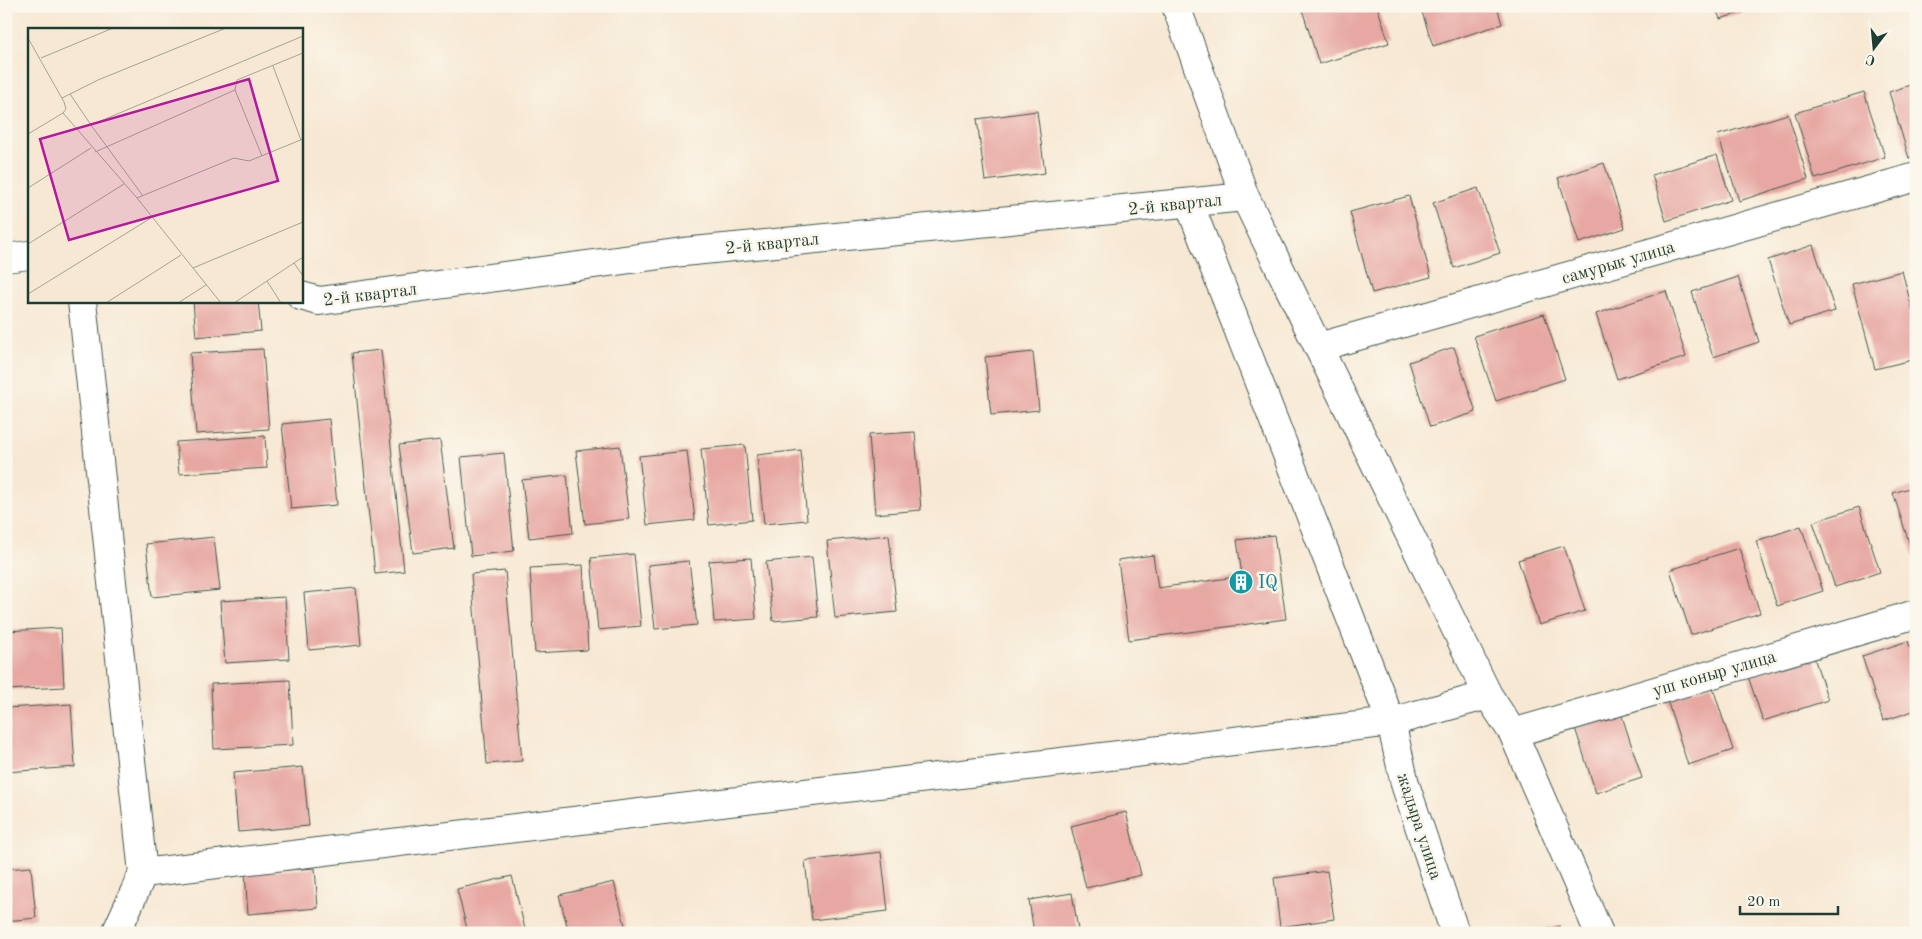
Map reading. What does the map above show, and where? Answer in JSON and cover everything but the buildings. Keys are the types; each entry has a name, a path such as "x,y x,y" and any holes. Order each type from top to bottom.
{"street":[{"path":"1176,6 1245,197 1320,347 1488,695 1513,733 1599,933"},
{"name":"самурык улица","path":"1320,347 1916,177"},
{"name":"2-й квартал","path":"302,296 319,301 683,252 1245,197"},
{"name":"жадыра улица","path":"1189,202 1391,722 1405,784 1448,932"},
{"path":"6,258 28,255"},
{"path":"82,302 143,873 116,933"},
{"name":"уш коныр улица","path":"1513,733 1916,614"},
{"path":"143,873 1391,722 1488,695"}],"place":[{"name":"IQ","path":"1241,582"}]}
